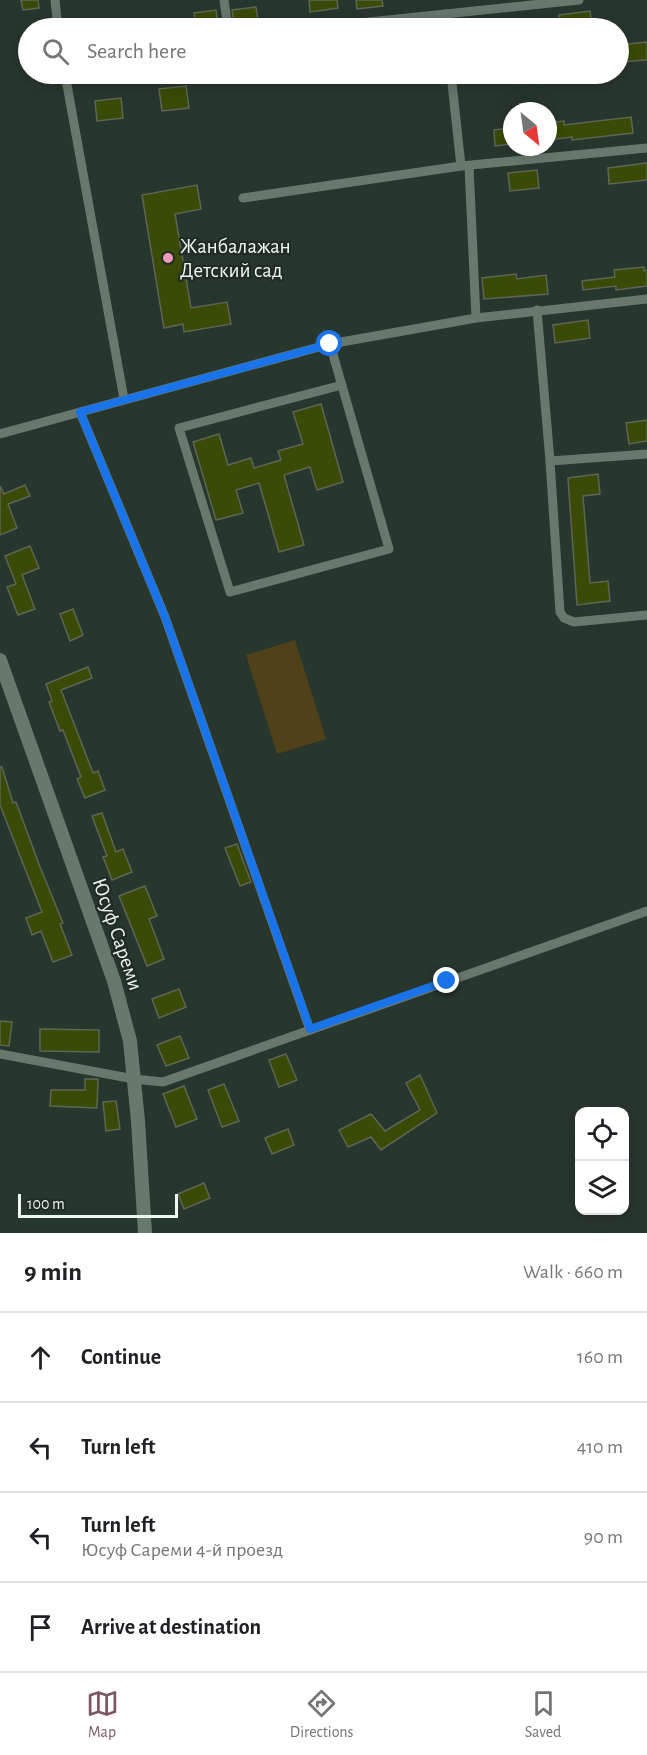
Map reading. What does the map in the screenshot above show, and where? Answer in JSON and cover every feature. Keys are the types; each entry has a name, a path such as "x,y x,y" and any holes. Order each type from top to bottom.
{"main road":[{"name":"Юсуф Сареми","path":"0,660 114,981 129,1041 134,1079 145,1233"}],"street":[{"path":"55,0 57,18"},
{"path":"224,0 227,18"},
{"path":"407,18 579,0"},
{"path":"445,14 445,18"},
{"path":"67,84 124,399"},
{"path":"453,84 465,166 476,318"},
{"path":"243,198 465,166 647,148"},
{"path":"0,434 330,344 476,318 647,299"},
{"path":"537,310 560,612 564,618 574,622 647,615"},
{"path":"330,344 342,385 389,549 230,592 179,428 342,385"},
{"path":"80,412 165,617 310,1029"},
{"path":"550,461 647,454"},
{"path":"0,1054 134,1079 163,1082 647,911"}],"shaded area":[{"path":"295,640 326,739 277,754 246,655"}],"building":[{"path":"21,0 38,0 39,8 23,10"},
{"path":"309,0 337,0 338,8 310,12"},
{"path":"356,0 382,0 383,6 357,9"},
{"path":"256,7 258,18 233,18 232,10"},
{"path":"216,10 217,18 195,18 194,13"},
{"path":"590,11 591,18 559,18 559,15"},
{"path":"647,42 647,60 629,61 629,44"},
{"path":"186,86 189,108 162,111 159,89"},
{"path":"121,98 123,118 97,121 95,101"},
{"path":"631,117 633,133 572,140 572,137 557,139 557,122 564,121 564,125"},
{"path":"503,129 503,145 495,146 494,130"},
{"path":"647,163 647,180 609,184 608,168"},
{"path":"537,170 539,188 510,191 508,173"},
{"name":"Жанбалажан Детский сад","path":"197,185 201,209 175,214 191,308 227,302 231,324 184,332 183,324 164,328 142,195"},
{"path":"644,267 644,271 647,270 647,286 616,290 616,286 583,290 582,281 615,277 614,270"},
{"path":"516,274 517,279 546,275 548,294 484,299 482,278"},
{"path":"588,320 590,338 555,343 553,325"},
{"path":"321,404 343,482 317,490 310,467 284,475 304,545 279,552 259,483 236,490 243,513 216,520 193,442 219,434 228,465 251,458 254,468 281,460 278,451 303,444 293,412"},
{"path":"647,420 647,441 629,444 626,423"},
{"path":"598,474 600,494 583,496 590,583 608,581 610,601 577,605 568,478"},
{"path":"25,485 30,496 8,504 17,528 0,535 0,486 4,494"},
{"path":"30,546 39,568 22,575 35,609 18,615 7,587 16,584 5,556"},
{"path":"73,609 83,635 70,641 60,614"},
{"path":"88,667 92,678 61,690 93,773 98,771 105,790 85,798 77,779 81,777 63,730 60,731 49,702 52,701 46,684"},
{"path":"0,767 2,767 13,803 16,802 63,923 60,924 72,955 53,962 41,931 32,935 26,918 42,912 0,805"},
{"path":"102,813 116,852 123,849 132,872 112,880 103,857 107,856 92,816"},
{"path":"237,844 251,882 240,886 225,848"},
{"path":"145,886 157,916 149,919 164,959 147,966 119,896"},
{"path":"179,989 186,1007 159,1018 152,999"},
{"path":"0,1021 12,1022 9,1046 0,1045"},
{"path":"40,1029 99,1030 99,1052 40,1051"},
{"path":"180,1036 189,1058 166,1066 157,1045"},
{"path":"286,1054 297,1080 279,1087 269,1060"},
{"path":"420,1075 437,1113 381,1150 371,1137 348,1147 339,1130 371,1114 385,1131 420,1110 406,1083"},
{"path":"85,1079 98,1079 97,1108 50,1106 51,1090 85,1090"},
{"path":"224,1084 239,1121 222,1127 208,1090"},
{"path":"184,1086 197,1119 176,1127 163,1094"},
{"path":"116,1101 120,1129 106,1131 103,1102"},
{"path":"288,1129 294,1145 272,1154 265,1138"},
{"path":"204,1183 210,1198 184,1209 178,1194"}],"place":[{"name":"Жанбалажан Детский сад","path":"168,258"}],"route":[{"path":"330,344 80,412 165,617 310,1029 447,981"}]}
